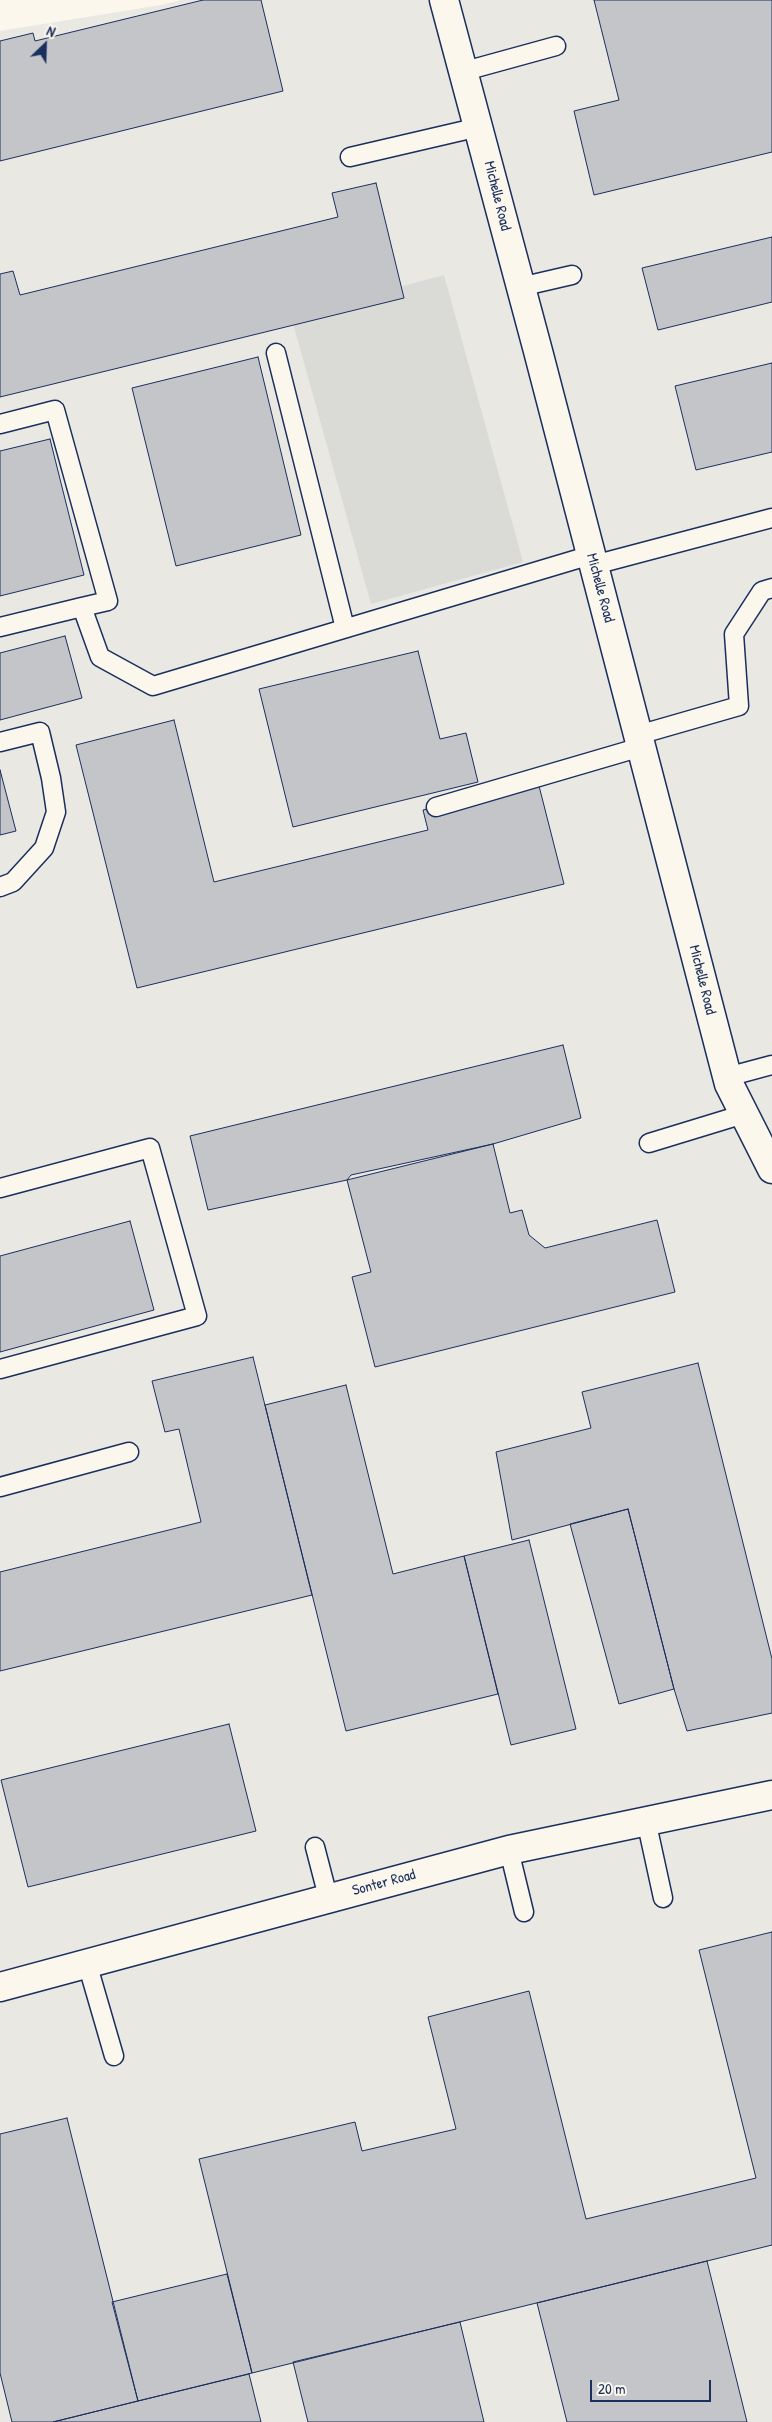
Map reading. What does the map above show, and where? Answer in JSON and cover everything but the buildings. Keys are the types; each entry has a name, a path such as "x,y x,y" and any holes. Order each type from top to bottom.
{"street":[{"name":"Michelle Road","path":"444,0 465,71 727,1077 772,1168"},
{"name":"Sonter Road","path":"0,1986 509,1850 646,1820 772,1796"}],"lane":[{"path":"465,71 556,46"},
{"path":"350,157 479,127"},
{"path":"520,287 572,275"},
{"path":"276,353 344,628"},
{"path":"0,424 55,410 108,601 0,627"},
{"path":"82,607 100,658 153,686 344,628 592,560 772,518"},
{"path":"436,807 640,741 739,706 734,634 762,591 772,588"},
{"path":"0,742 40,732 51,778 56,812 44,848 13,882 0,887"},
{"path":"727,1077 772,1065"},
{"path":"649,1142 744,1114"},
{"path":"0,1188 150,1148 197,1316 0,1369"},
{"path":"0,1487 129,1452"},
{"path":"646,1820 663,1898"},
{"path":"315,1847 328,1897"},
{"path":"509,1850 524,1912"},
{"path":"87,1963 114,2056"}],"shaded area":[{"path":"181,0 772,0 772,2422 0,2422 0,31 161,5"},
{"path":"444,275 523,562 371,604 291,316"}]}
